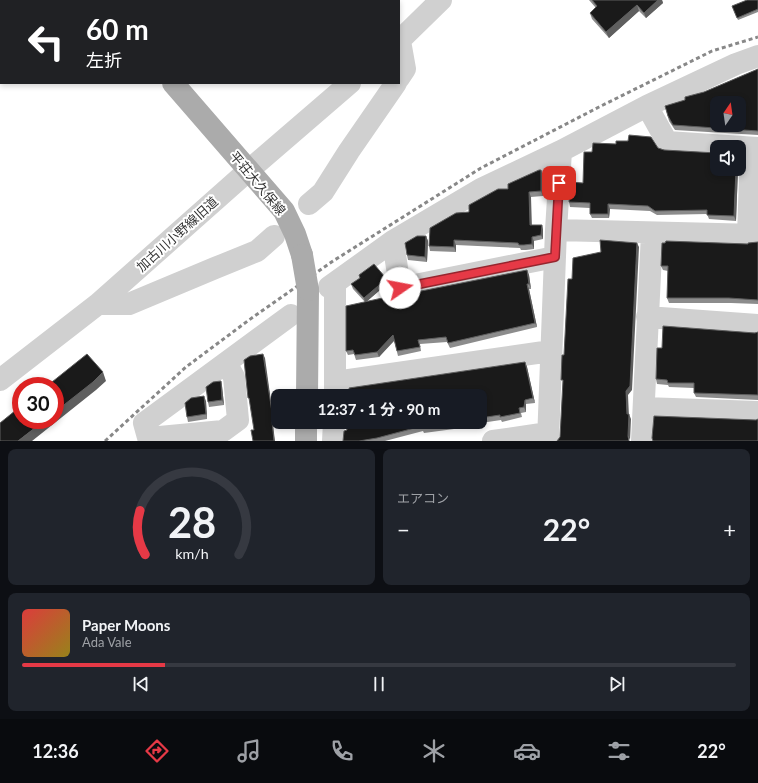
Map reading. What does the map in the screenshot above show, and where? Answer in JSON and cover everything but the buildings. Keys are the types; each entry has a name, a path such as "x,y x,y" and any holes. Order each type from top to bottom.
{"main road":[{"name":"平荘大久保線","path":"174,84 284,211 295,234 302,255 324,286 308,389"},
{"path":"306,429 306,441"}],"street":[{"path":"400,40 441,0"},
{"path":"400,46 405,69 400,76"},
{"path":"551,351 335,389 324,286 393,241 481,189 561,151 647,106 736,64 758,56"},
{"name":"加古川小野線旧道","path":"0,380 98,304 242,163 349,84"},
{"path":"309,204 323,192 349,151 395,84"},
{"path":"556,230 753,235 755,148 667,142 647,106"},
{"path":"493,441 548,437 556,230 561,151"},
{"path":"642,441 652,233"},
{"path":"98,304 129,304 257,251 274,236"},
{"path":"393,241 400,288 555,257"},
{"path":"147,434 226,363 291,315"},
{"path":"647,317 758,325"},
{"path":"147,434 223,431 238,420 234,377 226,363"},
{"path":"644,408 758,412"},
{"path":"333,441 334,429"}],"railway":[{"path":"105,441 186,367 249,320 333,261 481,168 712,51 758,37"}],"route":[{"path":"400,288 555,257 559,183"}]}
